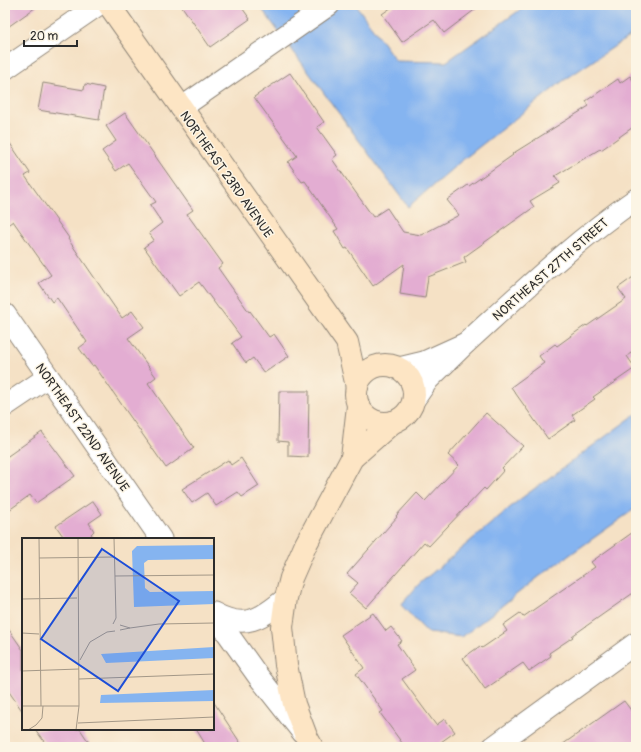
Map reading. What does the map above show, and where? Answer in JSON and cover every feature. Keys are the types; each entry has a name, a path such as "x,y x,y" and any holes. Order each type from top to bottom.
{"street":[{"path":"5,69 98,5"},
{"name":"NORTHEAST 23RD AVENUE","path":"109,5 347,342 357,396"},
{"path":"181,108 329,5"},
{"name":"NORTHEAST 27TH STREET","path":"414,400 428,380 466,343 555,262 636,198"},
{"name":"NORTHEAST 22ND AVENUE","path":"5,314 161,538"},
{"name":"NORTHEAST 23RD AVENUE","path":"347,342 392,366"},
{"name":"NORTHEAST 27TH STREET","path":"392,366 424,362 466,343"},
{"path":"309,742 294,704 286,665 282,627 286,598 291,578 306,544 352,458 393,422 402,418 410,410 414,400 413,388 408,376 392,366 376,366 367,371 361,378 357,396 352,458"},
{"path":"5,406 48,376"},
{"path":"357,396 364,415 372,421 382,423 393,422"},
{"path":"214,614 224,619 242,622 261,616 286,598"},
{"path":"214,614 258,676 309,742"},
{"path":"493,747 636,643"}],"water":[{"path":"259,5 356,5 396,61 446,62 527,5 636,5 636,32 563,81 460,162 408,207"},
{"path":"636,414 636,508 540,576 462,637 428,633 401,605 419,584 519,500"}],"building":[{"path":"5,5 39,5 5,29"},
{"path":"181,5 240,5 250,19 210,47"},
{"path":"395,5 481,5 444,33 434,20 402,42 382,14"},
{"path":"290,73 324,122 317,127 337,155 332,159 373,217 387,208 403,232 421,235 459,215 447,200 513,155 512,154 589,106 586,101 618,79 620,83 630,76 636,85 636,125 601,150 600,149 555,176 560,183 530,201 534,207 464,257 466,262 428,277 425,298 400,294 404,264 373,286 347,248 345,249 334,231 338,229 305,181 302,182 288,162 297,156 254,97"},
{"path":"43,83 84,90 85,84 104,88 99,120 38,110"},
{"path":"125,113 193,210 187,214 223,264 218,268 249,312 250,311 269,337 274,334 289,356 264,373 253,358 246,363 232,343 241,337 199,282 179,296 144,247 154,240 149,233 162,223 150,205 156,202 128,163 116,171 102,151 116,141 106,126"},
{"path":"5,136 30,173 25,176 69,238 68,239 122,318 132,311 144,327 128,338 156,377 148,383 194,448 166,468 94,365 92,366 79,348 87,342 57,298 52,302 39,283 51,275 13,221 5,227"},
{"path":"636,275 636,349 627,356 635,368 593,397 595,399 572,415 575,420 548,439 511,387 544,363 539,356 555,344 557,346 626,299 618,288"},
{"path":"279,391 309,391 308,457 288,456 288,442 278,441"},
{"path":"486,413 523,446 502,468 504,470 486,490 484,488 429,546 424,542 366,608 349,593 358,583 347,574 417,493 425,501 459,465 448,455"},
{"path":"42,432 75,476 36,503 30,495 5,513 5,458"},
{"path":"241,458 259,486 242,497 238,492 216,506 207,493 192,503 182,489 228,460 231,465"},
{"path":"93,501 102,514 89,523 94,531 91,534 94,538 64,538 56,526"},
{"path":"636,530 636,591 549,653 551,656 529,671 523,663 485,689 463,658 480,646 482,648 507,631 503,625 520,613 523,617 595,567 591,562"},
{"path":"373,613 386,631 391,627 402,641 397,644 415,670 402,679 436,725 445,719 455,732 434,747 405,747 380,713 383,711 356,674 364,668 341,635"},
{"path":"5,624 22,649 22,711 5,686"},
{"path":"624,701 636,717 636,747 559,747"},
{"path":"214,703 243,747 207,747 197,730 214,730"},
{"path":"36,730 81,730 92,747 48,747"}]}
